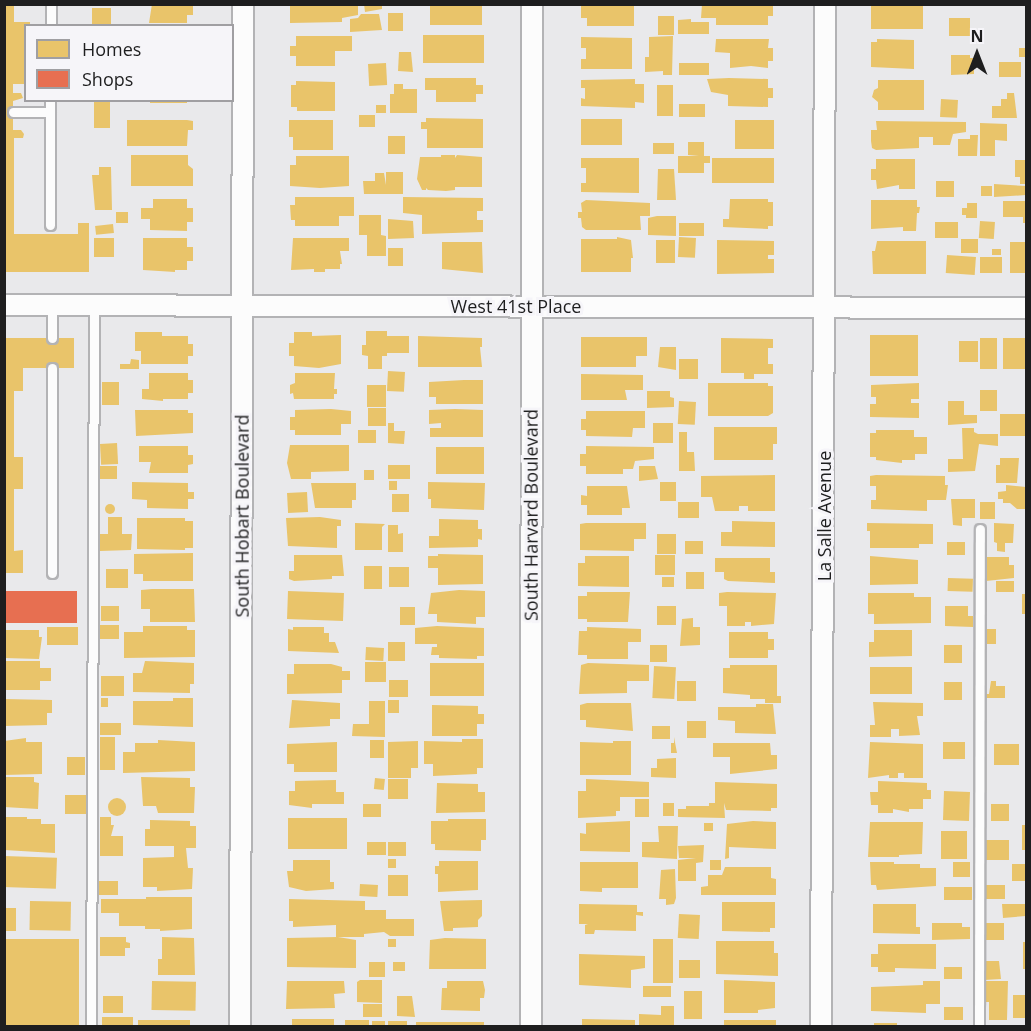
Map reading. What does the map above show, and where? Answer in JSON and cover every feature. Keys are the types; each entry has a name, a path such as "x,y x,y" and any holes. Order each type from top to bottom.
{"street":[{"name":"South Hobart Boulevard","path":"240,1026 243,4"},
{"name":"South Harvard Boulevard","path":"531,1026 532,4"},
{"name":"La Salle Avenue","path":"821,1026 826,308 825,4"},
{"name":"West 41st Place","path":"4,305 1026,308"}],"lane":[{"path":"51,4 51,24"},
{"path":"50,102 50,225"},
{"path":"13,112 50,112"},
{"path":"52,305 52,338"},
{"path":"91,1026 94,305"},
{"path":"52,368 52,573"},
{"path":"979,1026 980,529"}],"building: Homes":[{"path":"4,4 14,4 14,22 30,22 30,24 24,24 24,84 13,84 13,93 21,93 23,98 13,101 13,130 21,130 24,134 23,138 14,138 14,234 78,234 78,223 89,223 89,272 4,272"},
{"path":"152,4 193,4 193,15 187,15 187,23 149,23"},
{"path":"290,4 358,4 358,15 342,18 342,22 290,23"},
{"path":"364,4 382,4 382,9 365,12"},
{"path":"430,4 482,4 482,25 430,25"},
{"path":"634,4 634,26 587,26 587,18 581,18 581,5"},
{"path":"702,4 768,4 773,6 773,16 768,16 768,25 716,25 716,18 701,18"},
{"path":"871,4 923,4 923,29 871,29"},
{"path":"92,8 111,8 111,24 92,24"},
{"path":"388,13 403,13 403,31 388,31"},
{"path":"361,14 379,14 382,30 350,32 350,19 358,18"},
{"path":"658,16 674,16 674,35 658,35"},
{"path":"949,18 970,18 970,36 949,36"},
{"path":"691,19 691,22 709,22 709,34 678,34 678,20"},
{"path":"423,35 484,35 484,63 423,63"},
{"path":"296,36 352,36 352,51 335,51 335,66 296,66 296,56 290,56 290,46 296,46"},
{"path":"673,36 672,75 663,75 663,71 645,72 645,57 649,57 649,37"},
{"path":"581,37 632,38 632,69 581,69 581,59 586,59 586,48 581,48"},
{"path":"716,39 769,39 768,48 773,48 773,61 768,61 768,68 751,66 730,68 730,53 715,52"},
{"path":"877,39 914,40 914,69 871,67 871,42 877,42"},
{"path":"1019,48 1026,48 1026,57 1019,57"},
{"path":"399,52 411,52 413,72 398,71"},
{"path":"951,55 970,55 970,58 974,58 974,74 951,75"},
{"path":"999,62 1021,62 1021,77 999,77"},
{"path":"386,63 387,85 369,86 368,64"},
{"path":"679,63 709,63 709,75 679,75"},
{"path":"425,78 476,78 476,85 483,85 483,94 476,94 476,102 436,102 436,90 425,90"},
{"path":"635,79 635,84 644,84 644,103 635,102 635,108 581,106 581,98 585,99 585,88 581,88 581,80"},
{"path":"707,79 768,79 768,88 773,88 773,98 768,98 768,107 728,106 728,95 711,92"},
{"path":"878,80 924,80 924,110 878,110 878,102 872,97 874,90 878,88"},
{"path":"296,81 335,82 335,111 297,111 297,107 291,107 291,85 296,85"},
{"path":"394,84 403,84 403,89 417,89 417,113 390,113 390,94 394,94"},
{"path":"657,85 673,85 673,116 657,116"},
{"path":"1007,93 1014,93 1017,118 992,118 992,106 1001,106 1001,99 1007,99"},
{"path":"941,99 958,100 957,118 940,117"},
{"path":"94,102 110,102 110,128 94,128"},
{"path":"150,102 187,102 187,103"},
{"path":"679,104 705,104 705,117 679,117"},
{"path":"376,105 386,105 386,113 376,113"},
{"path":"359,115 375,115 375,127 359,127"},
{"path":"426,118 483,119 483,148 427,148 427,129 421,129 421,122 426,122"},
{"path":"581,119 622,119 622,145 581,145"},
{"path":"127,120 187,120 193,121 193,130 188,130 187,146 127,146"},
{"path":"289,120 333,120 333,150 293,150 293,137 289,137"},
{"path":"735,120 774,120 774,149 735,149"},
{"path":"876,121 966,122 966,132 953,134 950,145 933,145 933,137 919,137 919,148 876,150 872,148 871,130 877,130"},
{"path":"980,123 1007,124 1007,141 995,140 995,156 980,156"},
{"path":"970,135 978,135 977,156 958,156 958,139 970,139"},
{"path":"388,136 405,136 405,154 388,154"},
{"path":"688,142 704,142 704,156 710,156 710,163 704,163 704,173 678,173 678,156 699,156 688,155"},
{"path":"653,143 674,143 674,154 653,154"},
{"path":"131,155 188,155 188,165 193,169 193,186 131,186"},
{"path":"441,155 455,155 455,158 457,155 482,157 482,187 455,187 455,190 446,191 426,188 422,190 417,179 420,157 441,157"},
{"path":"296,156 349,156 349,186 320,188 290,186 290,165 296,165"},
{"path":"581,158 639,158 639,193 581,192 581,183 586,183 586,168 581,168"},
{"path":"712,158 774,158 774,183 712,183"},
{"path":"876,159 915,159 915,189 899,189 899,185 877,189 876,180 871,180 871,169 876,169"},
{"path":"1015,160 1026,160 1026,184 1020,184 1020,177 1015,177"},
{"path":"99,167 111,167 112,210 95,210 92,175 99,175"},
{"path":"658,169 674,169 676,200 657,200"},
{"path":"386,172 403,172 403,194 364,194 363,181 375,181 375,173 384,173 386,185"},
{"path":"936,181 954,181 954,197 936,197"},
{"path":"994,184 1026,186 1026,195 994,197"},
{"path":"981,186 992,186 992,196 981,196"},
{"path":"295,197 354,197 354,216 339,216 339,226 295,226 295,220 291,220 290,205 295,205"},
{"path":"403,197 483,198 483,211 477,211 477,220 483,220 483,232 422,234 422,215 403,213"},
{"path":"153,199 187,199 187,208 193,208 193,222 187,222 187,231 150,230 150,219 141,219 141,208 153,208"},
{"path":"730,199 768,199 768,202 773,202 773,226 768,226 768,229 723,227 723,219 729,219"},
{"path":"586,200 650,203 650,216 640,216 641,230 586,230 582,227 581,218 578,218 578,212 582,212 581,203"},
{"path":"871,200 917,200 917,207 920,207 917,213 916,231 903,231 903,227 871,229"},
{"path":"1003,201 1026,201 1026,223 1023,223 1023,217 1003,217"},
{"path":"967,203 977,203 977,218 966,218 966,215 962,215 962,208 967,208"},
{"path":"116,212 128,212 128,223 116,223"},
{"path":"359,215 381,215 381,235 386,236 386,256 367,256 367,235 359,235"},
{"path":"676,216 676,236 648,235 648,218"},
{"path":"388,219 413,221 414,238 388,239"},
{"path":"980,221 995,222 994,239 979,238"},
{"path":"935,222 958,222 958,238 935,238"},
{"path":"679,223 704,223 704,236 679,236"},
{"path":"113,224 114,233 96,235 95,226"},
{"path":"617,237 631,240 633,258 631,258 631,272 581,272 581,239 617,239"},
{"path":"679,237 696,238 695,258 678,257"},
{"path":"94,238 114,238 114,257 94,257"},
{"path":"143,238 187,238 187,247 193,247 193,261 187,261 187,270 175,270 175,272 143,270"},
{"path":"293,238 349,238 349,251 340,251 342,264 340,264 340,269 325,269 325,272 314,272 314,269 291,270"},
{"path":"961,239 978,239 978,253 961,253"},
{"path":"656,240 675,240 675,263 656,263"},
{"path":"717,240 774,241 774,255 768,255 768,259 774,259 774,273 717,274"},
{"path":"877,241 926,241 926,274 873,274 872,251 875,251"},
{"path":"442,242 482,242 483,273 442,269"},
{"path":"1010,242 1026,242 1026,273 1010,273"},
{"path":"388,248 403,248 403,266 388,266"},
{"path":"992,249 1001,249 1001,255 992,255"},
{"path":"947,255 976,257 975,275 946,273"},
{"path":"980,257 1002,257 1002,273 980,273"},
{"path":"366,331 387,331 387,336 409,336 409,353 387,353 387,356 382,356 382,369 368,369 368,356 362,355 362,345 366,345"},
{"path":"135,332 162,332 162,336 188,336 188,344 193,344 193,356 188,356 188,364 141,364 141,351 135,351"},
{"path":"294,332 312,332 312,336 341,335 341,364 319,368 294,366 294,356 289,356 289,343 294,343"},
{"path":"870,335 918,335 918,376 870,376"},
{"path":"418,336 482,338 482,347 480,347 482,367 418,367"},
{"path":"581,337 647,337 647,356 636,356 636,367 581,367"},
{"path":"4,338 74,338 74,368 23,368 23,391 14,391 14,457 23,457 23,489 14,489 14,551 23,550 23,573 4,573"},
{"path":"721,338 773,339 773,348 768,348 768,364 773,364 773,374 754,374 754,379 744,379 744,373 721,373"},
{"path":"980,338 997,338 997,369 980,369"},
{"path":"1003,338 1026,338 1026,369 1003,369"},
{"path":"959,341 978,341 978,362 959,362"},
{"path":"660,347 676,347 676,370 658,367"},
{"path":"131,359 139,360 139,369 120,369 120,364 130,364"},
{"path":"679,359 698,359 698,379 679,379"},
{"path":"388,371 405,372 404,392 387,391"},
{"path":"149,373 188,373 188,380 193,380 193,393 188,393 188,399 163,399 163,401 142,399 142,389 149,389"},
{"path":"295,373 335,373 334,389 337,389 337,394 334,394 334,399 294,399 293,393 290,394 290,385 295,383"},
{"path":"581,374 643,375 643,390 625,390 627,400 581,400"},
{"path":"483,380 483,404 436,404 436,397 429,397 429,382"},
{"path":"102,382 119,382 119,405 102,405"},
{"path":"708,383 768,383 768,386 773,386 773,413 768,416 708,416"},
{"path":"919,383 919,399 911,399 911,403 919,403 919,418 870,417 870,404 876,404 876,397 871,397 871,385"},
{"path":"367,385 386,385 386,407 367,407"},
{"path":"980,390 997,390 997,411 980,411"},
{"path":"647,391 670,391 670,397 674,398 674,407 647,408"},
{"path":"679,401 696,402 695,425 678,424"},
{"path":"948,401 964,401 964,415 977,415 977,423 948,425"},
{"path":"368,408 386,408 386,426 368,426"},
{"path":"135,410 188,410 188,413 193,413 193,433 136,436"},
{"path":"295,410 351,411 351,424 341,424 341,435 295,435 295,430 290,430 290,417 295,417"},
{"path":"429,410 483,410 483,437 430,437 430,428 441,428 441,423 429,424"},
{"path":"586,411 645,411 645,428 633,428 632,437 586,436 586,430 581,430 581,419 586,419"},
{"path":"1000,414 1026,414 1026,436 1000,436"},
{"path":"388,423 394,423 394,431 405,431 404,444 388,443"},
{"path":"653,423 673,423 673,443 653,443"},
{"path":"714,427 777,427 777,444 773,444 773,460 714,460"},
{"path":"962,428 974,428 974,432 978,434 998,434 998,446 979,444 975,471 948,472 948,459 963,459"},
{"path":"358,430 376,430 376,443 358,443"},
{"path":"876,430 914,430 914,437 927,437 927,454 915,454 915,460 902,460 902,463 876,460 876,457 870,457 870,433 876,433"},
{"path":"679,432 687,432 687,452 694,452 695,471 679,471"},
{"path":"117,443 118,464 101,465 100,444"},
{"path":"290,445 349,445 349,471 311,472 311,479 291,479 287,463"},
{"path":"139,446 188,446 188,455 193,455 193,464 188,465 188,473 149,473 151,462 139,462"},
{"path":"586,446 654,447 654,459 635,461 633,469 623,469 623,474 586,474 586,466 580,466 580,454 586,454"},
{"path":"436,447 484,447 484,474 436,474"},
{"path":"1000,458 1019,458 1017,483 996,483 996,465 1000,465"},
{"path":"388,465 410,465 410,479 388,479"},
{"path":"100,466 117,466 117,479 100,479"},
{"path":"639,466 655,466 658,479 639,481"},
{"path":"364,470 374,470 374,480 364,480"},
{"path":"775,475 775,511 748,511 748,506 739,506 739,511 715,511 712,497 701,497 701,476"},
{"path":"870,476 945,476 945,485 948,485 946,500 927,500 927,511 871,509 871,500 876,500 876,486 870,486"},
{"path":"389,481 397,481 397,490 389,490"},
{"path":"132,482 188,483 188,492 194,492 194,499 188,499 188,509 147,508 147,500 132,499"},
{"path":"428,482 485,483 484,510 431,508 431,499 428,499"},
{"path":"660,482 676,482 676,501 660,501"},
{"path":"311,483 356,483 356,500 352,500 352,508 315,508"},
{"path":"1006,485 1026,487 1026,509 1017,509 1010,503 1003,503 1003,499 998,499 998,492 1006,491"},
{"path":"587,486 627,486 630,508 622,508 622,515 587,515 587,505 581,505 581,495 587,496"},
{"path":"307,492 308,512 288,513 287,493"},
{"path":"392,494 409,494 409,512 392,512"},
{"path":"951,499 975,499 975,518 962,518 962,526 953,525"},
{"path":"678,502 699,502 699,518 678,518"},
{"path":"980,502 995,502 995,519 980,519"},
{"path":"110,504 114,505 114,513 110,514 106,513 105,509 106,505"},
{"path":"108,517 122,517 122,534 132,534 131,550 100,551 100,534 108,534"},
{"path":"320,517 341,520 341,526 337,526 337,548 288,546 286,518"},
{"path":"137,518 185,518 185,521 193,521 193,548 185,548 185,550 137,549"},
{"path":"439,519 478,520 478,529 482,529 482,540 478,539 478,547 429,548 429,536 439,536"},
{"path":"732,521 775,522 775,547 721,546 721,532 732,532"},
{"path":"355,523 385,524 382,527 382,550 355,550"},
{"path":"646,523 646,539 634,539 634,551 580,550 580,524"},
{"path":"867,523 933,524 933,544 919,544 919,548 870,548 870,531 867,531"},
{"path":"994,523 1014,524 1013,543 1005,543 1005,552 997,551 997,543 994,542"},
{"path":"388,525 398,525 398,534 403,533 403,552 388,552"},
{"path":"657,534 676,534 676,554 657,554"},
{"path":"685,541 703,541 703,554 685,554"},
{"path":"947,542 965,542 965,555 947,555"},
{"path":"193,553 193,581 143,581 143,574 134,574 134,554"},
{"path":"438,554 483,555 483,584 438,585 438,568 428,568 428,556 438,556"},
{"path":"294,555 342,555 344,576 332,576 332,579 294,581 289,579 289,571 294,571"},
{"path":"655,555 675,555 675,575 655,575"},
{"path":"585,556 629,556 629,587 578,586 578,563 585,563"},
{"path":"870,556 918,560 918,584 870,585"},
{"path":"985,557 1009,557 1009,565 1014,565 1014,578 986,581"},
{"path":"715,558 770,558 770,572 775,572 775,583 728,581 724,579 724,572 715,572"},
{"path":"364,566 382,566 382,589 364,589"},
{"path":"389,567 409,567 409,587 389,587"},
{"path":"106,569 128,569 128,588 106,588"},
{"path":"686,572 704,572 704,589 686,589"},
{"path":"662,577 674,577 674,587 662,587"},
{"path":"948,578 973,579 973,592 948,591"},
{"path":"996,581 1014,581 1014,592 996,592"},
{"path":"194,589 195,622 150,622 150,609 141,609 141,590"},
{"path":"459,590 485,591 485,617 476,617 476,624 437,622 437,614 428,614 431,593"},
{"path":"288,591 344,593 343,621 287,619"},
{"path":"587,592 630,592 628,622 587,622 587,619 578,619 578,596 587,596"},
{"path":"719,593 776,593 774,624 751,626 751,622 745,622 745,626 727,626 727,606 719,606"},
{"path":"868,593 914,593 914,597 931,597 931,623 874,624 874,614 868,614"},
{"path":"1022,594 1026,594 1026,614 1022,614"},
{"path":"101,606 119,606 119,621 101,621"},
{"path":"657,606 676,606 676,625 657,625"},
{"path":"945,606 968,606 968,616 973,616 973,627 945,626"},
{"path":"400,607 415,607 415,625 400,625"},
{"path":"693,618 693,627 700,627 700,645 680,646 682,619"},
{"path":"100,625 119,625 119,639 100,639"},
{"path":"143,626 187,626 187,630 195,630 195,657 124,658 124,632 143,632"},
{"path":"437,626 484,628 484,656 477,656 477,659 439,658 439,655 431,655 432,647 437,647 437,644 415,644 415,628"},
{"path":"47,627 78,627 78,645 47,645"},
{"path":"293,627 324,627 324,633 329,633 329,642 335,642 339,653 288,651 288,629 293,630"},
{"path":"587,627 641,629 641,642 628,642 628,659 587,659 587,655 578,655 579,631 587,631"},
{"path":"985,629 996,629 996,644 985,644"},
{"path":"4,630 39,630 39,637 42,637 39,659 4,658"},
{"path":"874,630 912,630 912,656 869,657 869,642 874,642"},
{"path":"729,632 768,632 768,639 774,639 774,650 768,650 768,658 729,658"},
{"path":"388,642 405,642 405,661 388,661"},
{"path":"650,645 667,645 667,662 650,662"},
{"path":"944,645 962,645 962,663 944,663"},
{"path":"366,647 384,648 383,661 365,660"},
{"path":"4,661 40,661 40,668 51,668 51,681 40,681 40,690 4,690"},
{"path":"145,661 194,663 194,684 190,684 190,693 133,692 133,673 142,673"},
{"path":"365,662 386,662 386,682 365,682"},
{"path":"430,663 484,663 484,696 430,696"},
{"path":"588,663 649,665 649,681 627,681 627,693 579,694 581,665"},
{"path":"294,664 331,664 342,667 342,671 350,671 350,680 342,680 342,693 287,694 287,674 294,674"},
{"path":"730,665 777,665 777,696 781,696 781,703 765,703 765,699 750,699 750,695 723,693 723,668 730,668"},
{"path":"654,666 676,667 674,699 652,698"},
{"path":"870,667 912,667 912,694 870,694"},
{"path":"101,676 124,676 124,696 101,696"},
{"path":"389,680 408,680 408,697 389,697"},
{"path":"677,681 696,681 696,701 677,701"},
{"path":"991,681 996,681 996,686 1005,686 1005,698 985,698 985,694 989,694"},
{"path":"944,682 962,682 962,700 944,700"},
{"path":"101,698 108,698 108,707 101,707"},
{"path":"173,698 193,698 193,727 133,725 133,701 173,701"},
{"path":"4,699 52,700 52,713 47,713 47,725 4,726"},
{"path":"292,700 340,703 340,719 330,719 330,726 289,728"},
{"path":"388,700 399,700 399,713 388,713"},
{"path":"369,701 385,701 385,737 352,736 353,724 369,724"},
{"path":"873,702 923,703 923,716 917,716 920,735 899,736 899,729 891,729 891,737 870,737 870,725 875,725"},
{"path":"631,703 633,731 586,727 586,720 580,720 580,705"},
{"path":"756,704 773,704 776,734 735,733 735,721 718,720 718,707 756,707"},
{"path":"432,705 478,706 478,714 484,714 484,724 477,724 477,736 432,736"},
{"path":"687,721 706,721 706,738 687,738"},
{"path":"100,723 121,723 121,735 100,735"},
{"path":"652,726 670,726 670,739 652,739"},
{"path":"100,737 115,737 115,770 100,770"},
{"path":"674,737 677,753 671,753 671,743 674,743"},
{"path":"26,738 26,742 42,742 42,774 4,775 4,741"},
{"path":"462,739 483,739 483,768 477,768 477,774 433,776 433,764 424,764 424,741 462,742"},
{"path":"158,740 195,742 195,771 123,773 123,752 135,752 135,743 158,743"},
{"path":"370,740 384,740 384,758 370,758"},
{"path":"418,741 418,768 411,768 411,778 388,778 388,742"},
{"path":"613,741 631,741 631,775 580,775 580,742 613,743"},
{"path":"337,742 337,772 294,772 294,764 287,764 287,744"},
{"path":"870,742 923,744 923,778 904,778 904,773 898,773 898,778 889,778 889,775 868,778"},
{"path":"943,742 965,742 965,759 943,759"},
{"path":"713,743 770,743 771,755 777,755 777,769 730,774 730,757 713,757"},
{"path":"994,744 1019,744 1019,765 994,765"},
{"path":"67,757 85,757 85,775 67,775"},
{"path":"676,758 676,778 651,777 651,768 657,768 657,759"},
{"path":"4,777 34,777 34,782 39,783 38,809 4,807"},
{"path":"141,777 190,778 190,787 195,787 194,813 158,813 156,806 143,806"},
{"path":"375,778 385,779 384,790 374,789"},
{"path":"388,779 408,779 408,799 388,799"},
{"path":"586,779 649,782 649,797 620,797 620,811 616,811 616,816 578,818 578,791 586,791"},
{"path":"336,780 336,792 344,792 344,804 312,804 312,808 289,805 289,791 295,791 295,781"},
{"path":"878,781 927,783 927,790 931,790 931,799 923,799 923,809 909,809 909,812 893,809 893,813 878,813 878,805 871,805 870,792 878,792"},
{"path":"715,782 777,784 777,808 771,808 771,811 726,810 724,803 725,818 678,817 678,809 686,809 686,806 709,806 709,803 715,803"},
{"path":"437,783 478,784 478,792 485,792 485,812 436,813"},
{"path":"944,791 970,792 969,821 943,820"},
{"path":"65,795 86,795 86,814 65,814"},
{"path":"113,798 121,798 126,803 124,814 113,816 108,811 108,803"},
{"path":"635,799 649,799 649,817 635,817"},
{"path":"663,803 674,803 674,816 663,816"},
{"path":"363,804 381,804 381,817 363,817"},
{"path":"991,804 1009,804 1009,821 991,821"},
{"path":"4,817 27,817 27,819 41,819 41,824 55,824 55,853 4,850"},
{"path":"100,817 111,817 111,825 114,825 111,836 123,836 123,856 100,856"},
{"path":"288,818 347,818 347,849 288,849"},
{"path":"448,819 486,819 486,840 481,840 481,851 435,850 435,844 431,844 431,821 448,821"},
{"path":"150,820 190,821 190,826 196,826 196,848 186,848 188,868 193,868 192,889 157,891 157,887 143,887 143,858 174,857 174,846 145,846 145,829 150,829"},
{"path":"630,821 630,852 580,851 580,833 586,834 586,823"},
{"path":"753,821 776,822 776,849 729,847 729,858 725,859 727,824"},
{"path":"870,822 923,822 922,854 868,857"},
{"path":"704,823 713,823 713,831 704,831"},
{"path":"1022,825 1026,825 1026,850 1022,850"},
{"path":"658,826 678,826 677,859 642,857 642,842 659,842"},
{"path":"941,831 967,831 967,859 941,859"},
{"path":"986,840 1009,840 1009,860 986,860"},
{"path":"367,842 386,842 386,855 367,855"},
{"path":"388,842 406,842 406,856 388,856"},
{"path":"704,845 703,862 696,863 696,881 678,881 678,860 696,858 679,858 678,846"},
{"path":"4,856 57,858 56,889 4,887"},
{"path":"388,859 396,859 396,868 388,868"},
{"path":"293,860 330,860 330,882 334,882 334,889 306,891 289,887 287,871 293,871"},
{"path":"710,860 721,860 721,870 710,870"},
{"path":"439,861 478,861 478,890 438,892 438,874 435,874 435,866 439,866"},
{"path":"580,862 638,862 638,888 602,888 602,892 580,891"},
{"path":"870,862 920,864 920,868 936,868 936,886 877,890 876,885 871,885"},
{"path":"953,862 970,862 970,877 953,877"},
{"path":"1012,864 1026,864 1026,881 1012,881"},
{"path":"725,867 771,867 771,878 776,879 776,895 701,895 701,887 708,886 708,875 722,875"},
{"path":"675,869 676,898 674,904 666,905 666,899 659,899 661,870"},
{"path":"388,875 408,875 408,896 388,896"},
{"path":"99,881 118,881 118,895 99,895"},
{"path":"360,884 378,885 377,897 359,896"},
{"path":"985,885 1005,885 1005,899 985,899"},
{"path":"944,887 972,887 972,900 944,900"},
{"path":"146,897 192,897 192,929 160,931 160,929 145,929 145,926 119,926 119,913 101,913 101,899 146,899"},
{"path":"289,899 365,901 365,910 386,910 386,919 414,919 414,936 390,936 384,932 364,934 364,937 336,937 336,925 293,927 293,921 289,921"},
{"path":"482,900 482,916 478,920 478,927 453,928 453,931 444,931 440,901"},
{"path":"30,901 71,902 70,931 29,930"},
{"path":"722,902 775,902 775,928 770,928 770,932 722,931"},
{"path":"579,904 637,905 637,912 643,912 643,916 636,915 636,931 595,930 594,934 585,934 585,925 588,924 579,924"},
{"path":"873,904 916,904 916,927 920,927 920,934 873,933"},
{"path":"1002,904 1026,904 1026,916 1003,918"},
{"path":"4,908 16,908 16,931 4,931"},
{"path":"679,914 700,915 699,939 678,938"},
{"path":"932,923 962,923 962,927 970,927 970,939 932,940"},
{"path":"985,923 1004,923 1004,940 985,940"},
{"path":"100,937 126,937 130,948 125,948 125,956 100,956"},
{"path":"162,937 194,938 195,975 158,975 158,959 162,959"},
{"path":"338,937 356,940 356,968 287,967 287,938"},
{"path":"4,939 79,939 79,1026 4,1026"},
{"path":"388,939 396,939 396,947 388,947"},
{"path":"486,939 486,969 429,969 430,940"},
{"path":"653,939 673,939 673,983 653,983"},
{"path":"716,941 774,941 774,953 778,953 778,976 716,974"},
{"path":"1023,942 1026,942 1026,969 1023,969"},
{"path":"878,944 936,944 936,969 895,968 895,972 878,972 878,967 871,967 871,954 878,954"},
{"path":"579,954 645,956 645,968 631,970 631,988 579,985"},
{"path":"679,960 700,960 700,978 679,978"},
{"path":"985,961 999,961 1001,979 984,980"},
{"path":"369,962 385,962 385,977 369,977"},
{"path":"393,962 405,962 405,971 393,971"},
{"path":"944,967 962,967 962,979 944,979"},
{"path":"382,980 382,1003 357,1002 357,982"},
{"path":"724,980 775,982 775,1008 758,1010 758,1013 724,1013"},
{"path":"152,981 196,982 195,1011 151,1010"},
{"path":"287,981 344,981 345,993 334,994 335,1008 286,1009"},
{"path":"447,981 483,981 485,990 484,998 480,998 480,1011 441,1010 442,988 447,988"},
{"path":"923,981 940,981 940,1004 926,1004 926,1013 871,1011 871,987 923,985"},
{"path":"985,981 1008,981 1007,1020 989,1020 989,1002 985,1002"},
{"path":"643,986 671,986 671,997 643,997"},
{"path":"684,991 702,991 702,1019 684,1019"},
{"path":"1013,995 1026,995 1026,1018 1013,1018"},
{"path":"103,996 123,996 123,1013 103,1013"},
{"path":"397,996 412,996 415,1017 397,1016"},
{"path":"363,1004 382,1004 382,1017 363,1017"},
{"path":"661,1006 674,1006 674,1026 639,1026 639,1014 661,1015"},
{"path":"944,1007 963,1007 963,1020 944,1020"},
{"path":"102,1017 133,1017 133,1026 102,1026"},
{"path":"292,1019 334,1019 334,1026 292,1026"},
{"path":"582,1019 635,1020 635,1026 582,1026"},
{"path":"138,1020 190,1020 190,1026 138,1026"},
{"path":"345,1020 369,1020 369,1026 345,1026"},
{"path":"724,1020 776,1020 776,1026 724,1026"},
{"path":"372,1021 385,1021 385,1026 372,1026"},
{"path":"388,1021 407,1021 407,1026 388,1026"},
{"path":"416,1022 484,1022 484,1026 416,1026"},
{"path":"874,1023 897,1023 897,1026 874,1026"}],"building: Shops":[{"path":"4,591 77,591 77,623 4,623"}]}
